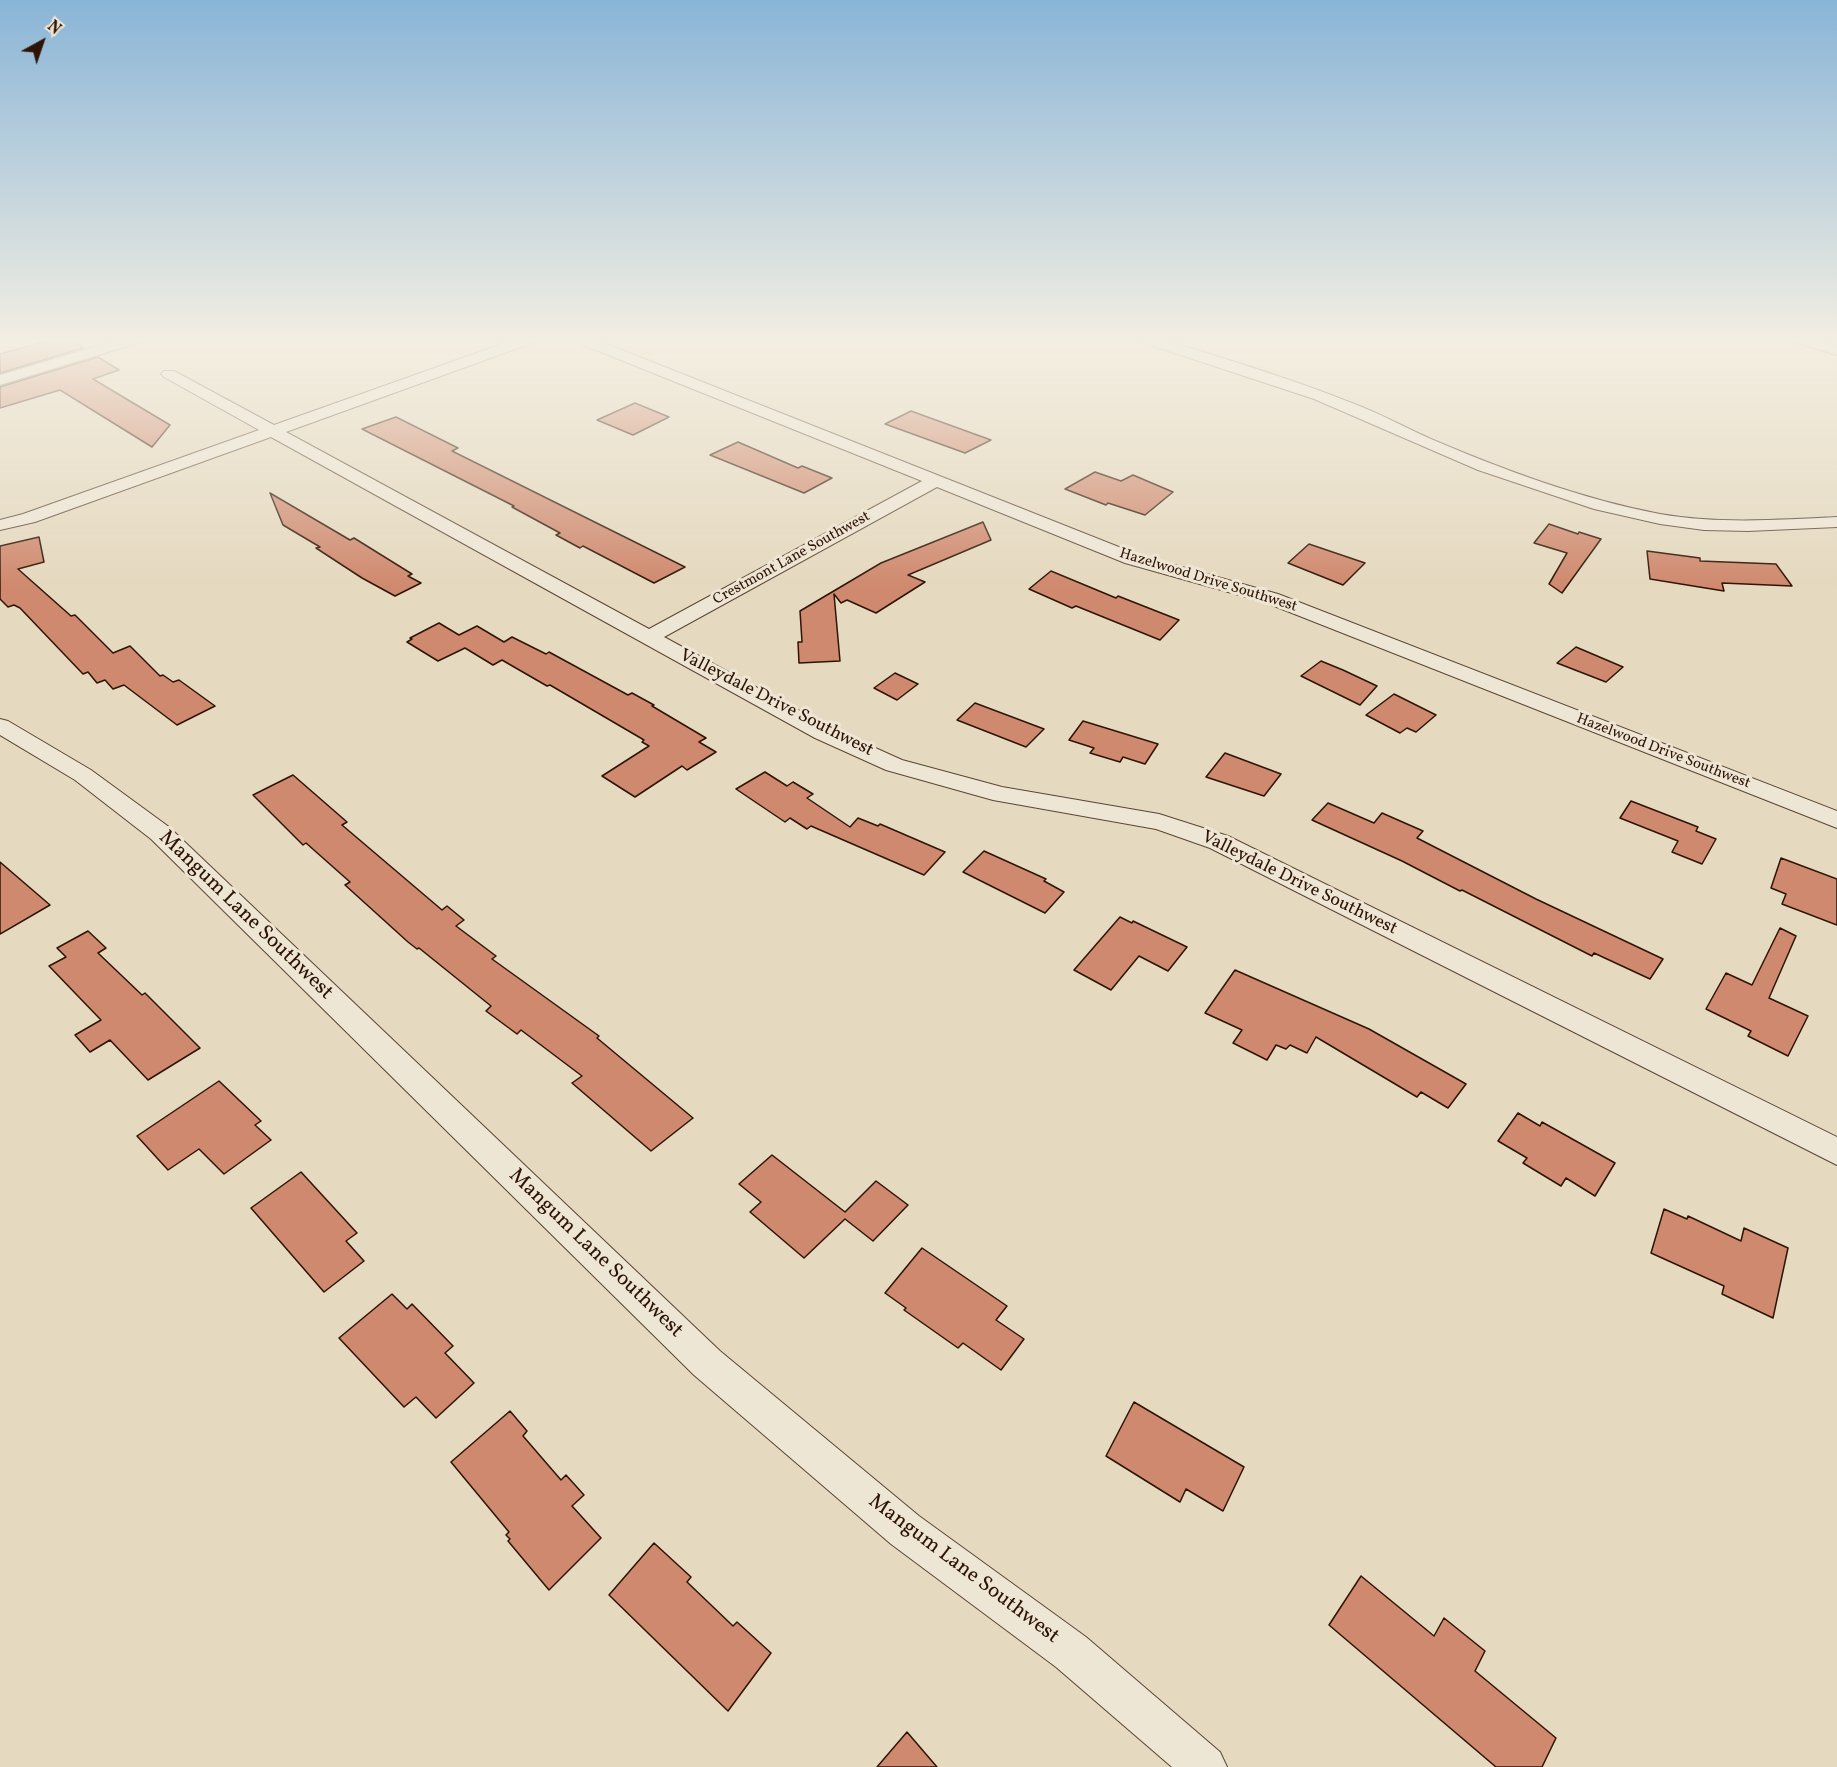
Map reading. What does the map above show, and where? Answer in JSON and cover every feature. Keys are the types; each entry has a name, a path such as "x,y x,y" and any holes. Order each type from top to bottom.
{"street":[{"name":"Valleydale Drive Southwest","path":"254,421 823,733 894,765 1001,795 1159,822 1219,842 1837,1152"},
{"path":"0,525 29,518 302,421"},
{"name":"Hazelwood Drive Southwest","path":"787,421 1132,560 1271,598 1837,820"},
{"path":"1381,421 1469,461 1605,507 1662,519 1715,525 1837,522"},
{"name":"Crestmont Lane Southwest","path":"648,638 935,481"},
{"name":"Mangum Lane Southwest","path":"0,726 83,775 160,833 707,1363 905,1530 1071,1652 1205,1767"}],"building":[{"path":"111,421 164,421 170,425 152,447"},
{"path":"383,421 405,421 458,448 452,451 685,567 654,583 583,546 580,548 556,535 560,533 512,507 514,506 362,429"},
{"path":"601,421 660,421 633,435"},
{"path":"890,421 940,421 991,440 965,453 885,424"},
{"path":"738,442 798,468 802,466 832,478 804,493 710,455"},
{"path":"1095,472 1121,481 1133,475 1173,492 1145,515 1108,503 1106,505 1065,489"},
{"path":"270,493 350,540 354,538 412,574 408,576 421,583 395,596 362,578 316,548 320,547 283,525"},
{"path":"983,522 991,540 908,575 925,582 876,613 847,600 841,603 834,594 840,661 799,663 798,642 802,642 800,611 881,563"},
{"path":"1549,524 1601,539 1562,593 1549,584 1567,553 1534,543"},
{"path":"39,537 44,562 18,569 71,616 75,615 113,653 130,646 160,676 163,675 173,682 179,680 215,706 177,725 124,685 113,689 105,680 97,683 88,672 83,674 20,608 14,605 8,607 0,599 0,546"},
{"path":"1309,544 1365,563 1343,585 1288,563"},
{"path":"1647,551 1700,558 1700,561 1776,564 1792,586 1722,583 1724,591 1650,579"},
{"path":"1051,571 1116,598 1118,596 1179,620 1160,640 1076,606 1072,608 1029,589"},
{"path":"439,623 459,635 477,626 504,642 512,637 546,654 549,652 628,695 632,693 654,705 652,706 706,738 699,742 716,752 687,770 682,766 635,797 602,776 649,746 642,742 644,740 502,660 493,665 465,648 438,661 407,642 412,639 410,638"},
{"path":"1576,647 1623,667 1606,682 1557,663"},
{"path":"1321,661 1377,686 1360,705 1301,676"},
{"path":"895,673 918,684 897,700 874,688"},
{"path":"1394,694 1436,715 1416,732 1407,728 1400,733 1366,715"},
{"path":"975,703 1044,729 1026,747 957,720"},
{"path":"1083,721 1158,744 1145,764 1123,757 1120,762 1090,753 1094,748 1069,740"},
{"path":"1225,753 1281,774 1264,796 1206,777"},
{"path":"765,772 787,786 793,782 813,794 807,798 850,827 858,818 878,826 880,824 945,852 924,875 811,826 807,829 790,818 785,822 736,789"},
{"path":"293,775 347,822 342,825 442,910 447,906 464,920 456,926 496,956 492,959 599,1036 597,1038 693,1118 651,1151 572,1083 582,1076 521,1030 517,1034 486,1011 491,1006 419,948 417,949 408,942 345,885 350,882 306,843 303,845 253,795"},
{"path":"1631,801 1698,827 1696,831 1716,839 1702,864 1672,852 1678,841 1620,818"},
{"path":"1328,803 1374,823 1382,813 1423,831 1417,838 1536,899 1663,959 1650,979 1594,953 1592,956 1462,890 1312,820"},
{"path":"984,851 1046,879 1044,881 1064,892 1045,913 963,872"},
{"path":"1781,858 1837,879 1837,925 1782,904 1786,894 1771,888"},
{"path":"0,862 50,905 0,934"},
{"path":"1120,917 1187,947 1168,971 1139,956 1111,990 1074,970"},
{"path":"1780,928 1796,936 1769,998 1808,1016 1788,1056 1748,1036 1751,1031 1706,1009 1726,973 1752,985"},
{"path":"88,931 106,948 98,953 142,995 145,993 200,1048 148,1080 110,1040 90,1052 75,1035 101,1020 49,966 66,957 57,948"},
{"path":"1235,970 1369,1029 1466,1084 1448,1108 1421,1092 1417,1097 1316,1037 1307,1053 1290,1045 1286,1049 1276,1045 1267,1060 1233,1043 1242,1030 1205,1013"},
{"path":"219,1081 261,1121 255,1125 271,1140 224,1174 199,1149 168,1170 137,1136"},
{"path":"1518,1113 1540,1126 1542,1122 1615,1163 1595,1196 1566,1178 1561,1186 1523,1163 1527,1158 1498,1141"},
{"path":"772,1155 845,1212 876,1181 908,1205 873,1241 845,1219 804,1258 750,1212 761,1202 739,1184"},
{"path":"301,1172 357,1233 346,1241 364,1261 324,1292 251,1208"},
{"path":"1664,1209 1687,1219 1688,1216 1741,1241 1744,1228 1788,1248 1773,1318 1722,1294 1724,1286 1651,1253"},
{"path":"922,1248 1007,1306 996,1320 1024,1339 1001,1370 963,1343 958,1348 904,1310 906,1308 885,1293"},
{"path":"392,1294 407,1309 412,1304 453,1346 445,1353 474,1383 436,1418 416,1397 404,1407 339,1338"},
{"path":"1134,1402 1244,1467 1223,1511 1186,1489 1180,1502 1106,1456"},
{"path":"510,1411 527,1431 523,1436 561,1480 566,1475 584,1495 572,1506 601,1538 549,1590 508,1541 510,1539 506,1535 509,1532 451,1462"},
{"path":"654,1543 691,1577 687,1582 733,1626 737,1622 771,1653 728,1711 609,1595"},
{"path":"1361,1576 1434,1636 1444,1618 1485,1651 1475,1671 1556,1738 1542,1767 1496,1767 1329,1625"},
{"path":"907,1732 937,1767 877,1767"}]}
